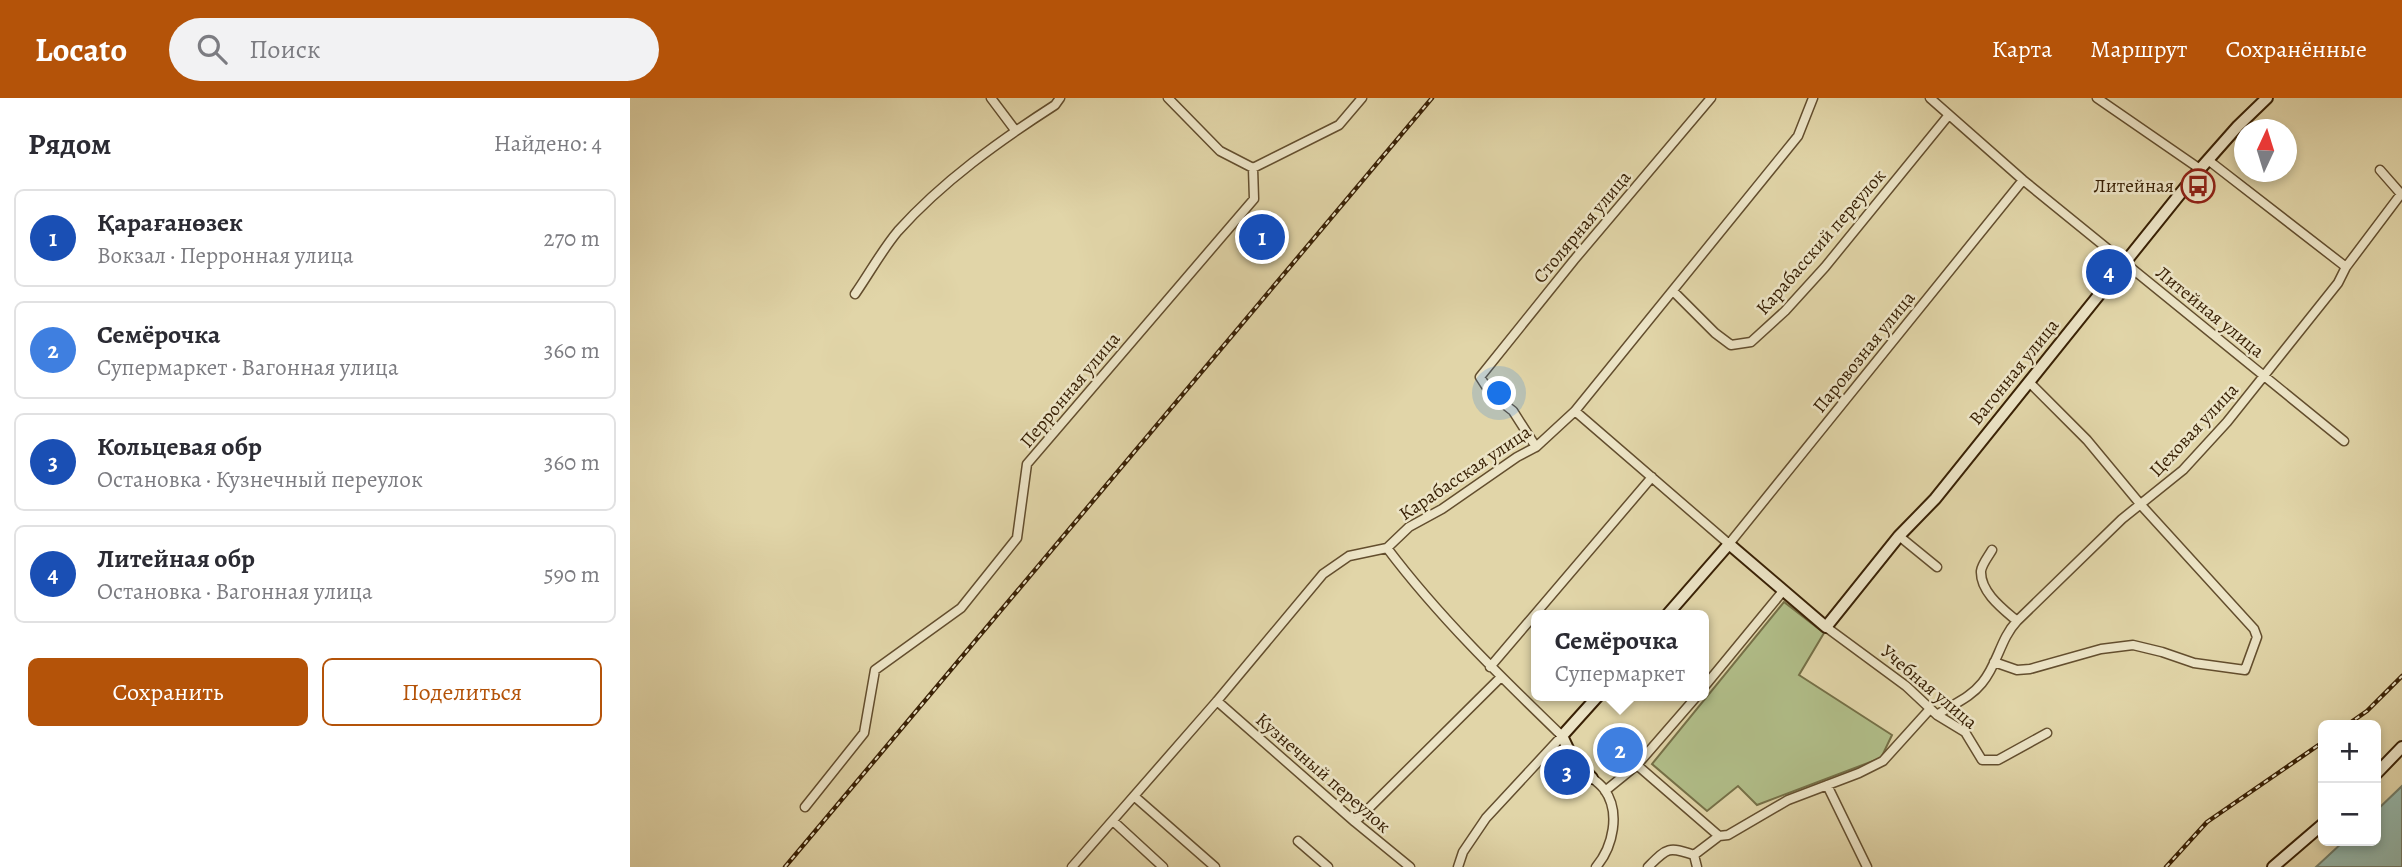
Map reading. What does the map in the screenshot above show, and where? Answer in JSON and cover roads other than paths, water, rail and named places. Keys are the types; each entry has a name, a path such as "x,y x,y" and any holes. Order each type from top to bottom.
{"street":[{"path":"991,98 1016,130"},
{"path":"855,294 897,233 923,206 989,149 1055,105 1060,98"},
{"path":"1168,98 1220,151 1253,168 1339,125 1362,98"},
{"name":"Столярная улица","path":"1536,447 1513,411 1491,394 1480,377 1711,98"},
{"name":"Карабасская улица","path":"1072,867 1217,701 1323,574 1349,556 1387,548 1409,527 1442,509 1517,457 1536,447 1575,411 1798,136 1813,98"},
{"name":"Литейная улица","path":"1930,98 2023,180 2344,441"},
{"path":"2096,98 2200,169"},
{"name":"Вагонная улица","path":"1826,627 1899,536 1935,499 2200,169 2267,98"},
{"name":"Карабасский переулок","path":"1673,291 1715,333 1731,345 1751,342 1785,311 1825,267 1948,116"},
{"path":"2208,160 2346,267"},
{"name":"Перронная улица","path":"805,807 864,733 875,670 961,608 1017,538 1027,464 1254,199 1253,168"},
{"name":"Цеховая улица","path":"1937,715 1968,697 1983,682 2007,632 2017,621 2122,519 2183,470 2227,422 2338,283 2346,267 2401,194 2380,170"},
{"name":"Паровозная улица","path":"1729,544 2023,180"},
{"path":"1994,662 2017,670 2030,670 2101,649 2133,645 2194,663 2245,670 2257,637 2254,629 2141,505 2087,440 2029,382"},
{"path":"1575,411 1826,627"},
{"path":"1539,610 1652,477"},
{"path":"1899,536 1937,567"},
{"path":"1671,610 1729,544"},
{"path":"1387,548 1408,576 1490,667 1562,736 1572,757 1605,791 1612,814 1613,831 1605,856 1597,867"},
{"path":"1992,550 1981,568 1982,579 1996,604 2017,621"},
{"path":"1709,681 1783,591"},
{"path":"1490,667 1531,619"},
{"name":"Учебная улица","path":"1826,627 1906,686 1937,715 1965,732 1982,760 1998,760 2048,733"},
{"path":"1354,822 1502,677"},
{"name":"Кузнечный переулок","path":"1217,701 1354,822 1410,867"},
{"path":"1458,867 1463,852 1486,818 1594,701"},
{"path":"1605,791 1637,765 1693,701"},
{"path":"1694,855 1719,836 1728,835 1788,800 1883,761 1930,709"},
{"path":"2381,769 2402,747"},
{"path":"1637,765 1719,836"},
{"path":"1827,785 1867,867"},
{"path":"1134,796 1215,867"},
{"path":"1112,821 1163,867"},
{"path":"2273,867 2318,828"},
{"path":"1298,841 1328,867"},
{"path":"1648,867 1665,850 1675,848 1694,855"},
{"path":"1694,855 1697,867"}],"water":[{"path":"2402,786 2402,867 2316,867 2339,846 2381,846 2381,806"}],"railway":[{"path":"785,867 1432,98"},
{"path":"2354,720 2402,676"},
{"path":"2166,867 2207,822 2318,745"}],"place":[{"name":"Литейная","path":"2198,186"},
{"name":"Қарағанөзек","path":"1262,237"},
{"name":"Литейная обр","path":"2109,272"},
{"name":"Семёрочка","path":"1620,750"},
{"name":"Кольцевая обр","path":"1567,772"}]}
